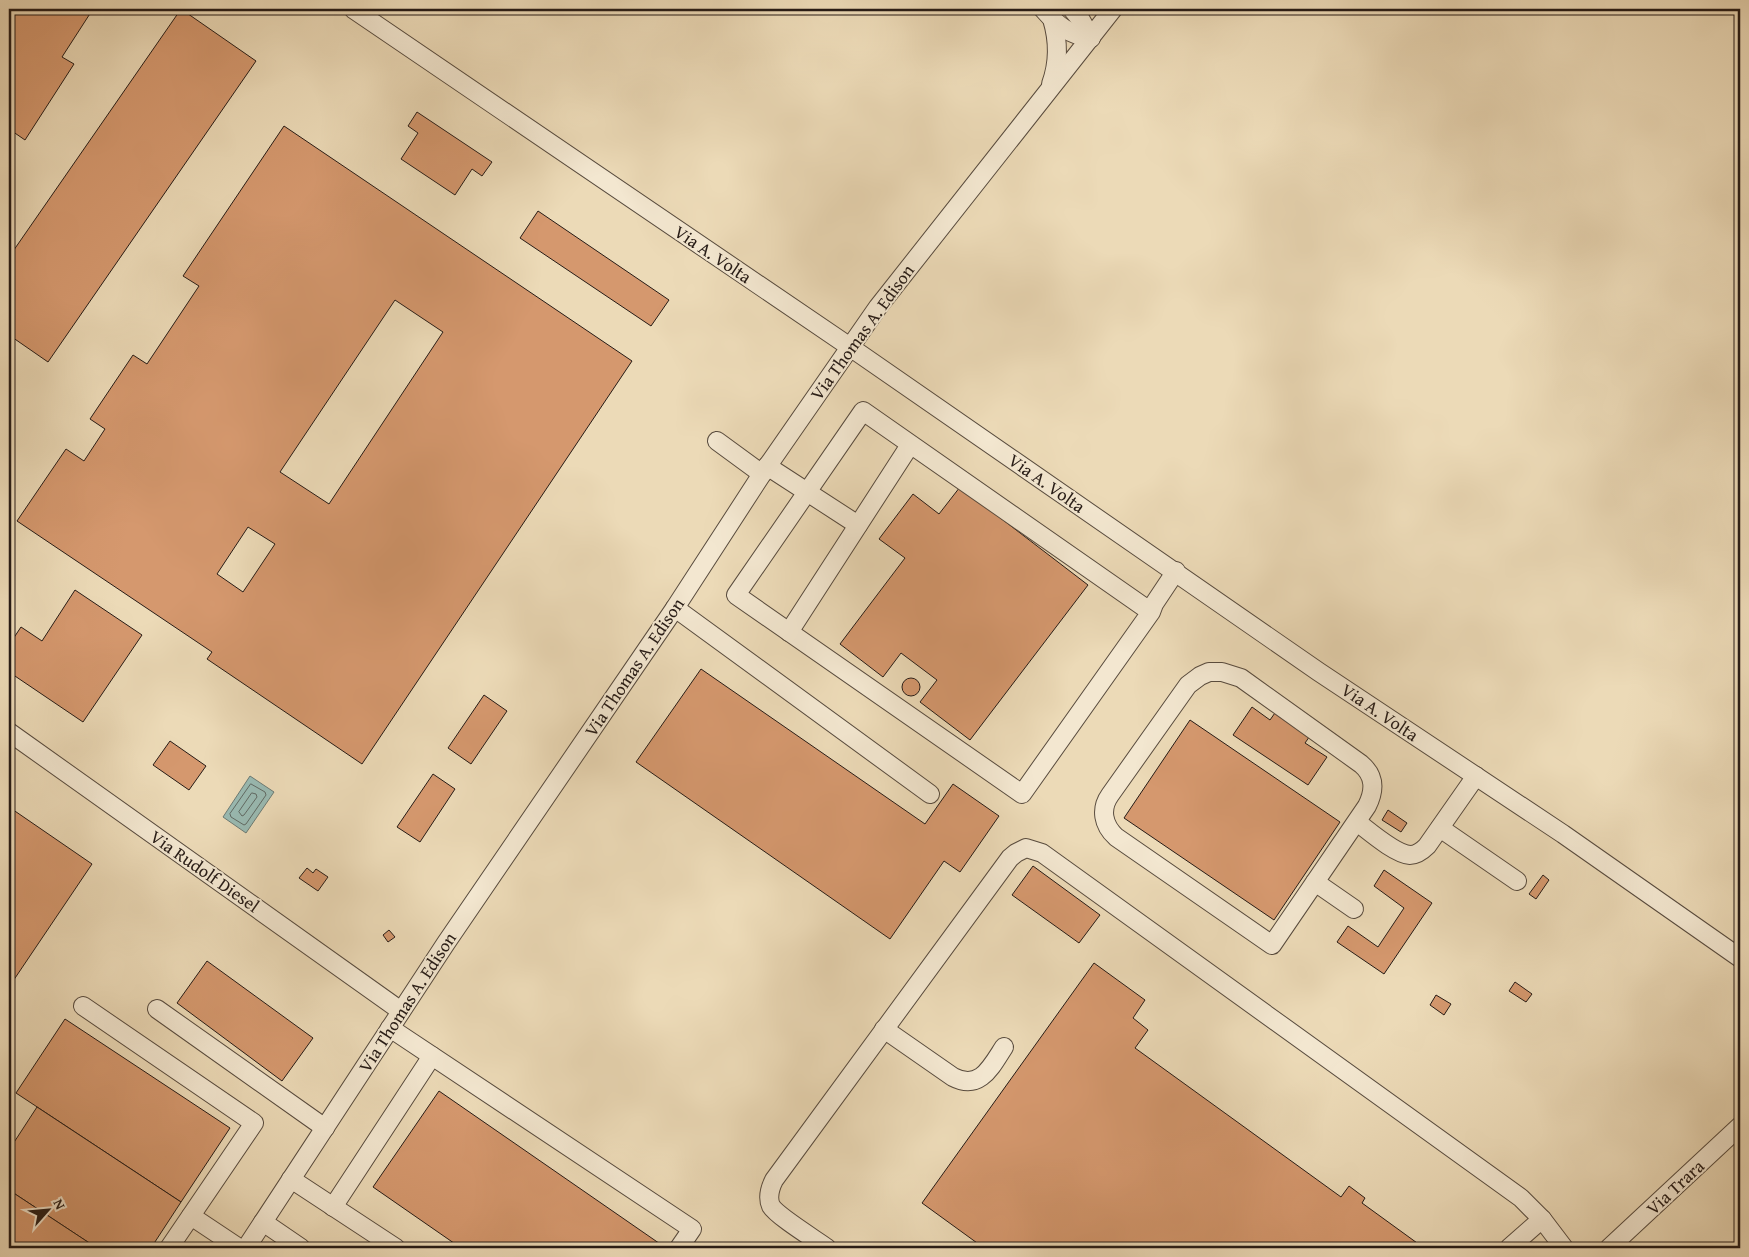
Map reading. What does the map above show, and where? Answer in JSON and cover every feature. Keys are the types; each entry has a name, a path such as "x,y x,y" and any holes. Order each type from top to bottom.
{"street":[{"name":"Via A. Volta","path":"353,9 850,347 1319,672 1563,834 1740,958"},
{"path":"1072,9 1091,38"},
{"name":"Via Thomas A. Edison","path":"246,1248 446,943 675,608 764,470 850,347 890,292 1113,9"},
{"path":"1048,14 1070,33 1091,38"},
{"path":"1043,100 1050,87 1057,60 1056,32 1048,14"},
{"path":"1151,612 863,411 736,595 1022,794 1151,612 1154,604 1176,572"},
{"path":"717,441 764,470 807,492 858,525"},
{"path":"789,632 910,444"},
{"path":"675,608 930,794"},
{"path":"1209,672 1222,672 1241,678 1364,767 1371,777 1372,793 1357,822 1272,945 1110,832 1104,815 1107,799 1188,685 1209,672"},
{"name":"Via Rudolf Diesel","path":"9,732 401,1011"},
{"path":"1357,822 1399,851 1409,855 1414,854 1423,850 1476,776"},
{"path":"1440,828 1517,881"},
{"path":"828,1248 774,1209 769,1199 774,1180 1010,858 1021,850 1031,849 1042,853 1521,1198 1542,1219 1564,1248"},
{"path":"1315,882 1354,909"},
{"path":"83,1006 254,1123 169,1248"},
{"path":"157,1009 325,1128"},
{"path":"390,1028 692,1229 679,1248"},
{"path":"884,1029 953,1076 966,1082 972,1082 985,1074 1004,1048"},
{"path":"333,1207 432,1056"},
{"name":"Via Trara","path":"1609,1248 1740,1126"},
{"path":"291,1179 396,1248"},
{"path":"191,1216 239,1248"},
{"path":"1509,1248 1542,1219"},
{"path":"263,1222 300,1248"}],"water":[{"path":"250,776 274,792 246,833 223,817"}],"building":[{"path":"9,9 93,9 62,57 74,64 25,140 9,129"},
{"path":"181,9 256,61 48,362 9,335 9,257"},
{"path":"417,112 492,162 482,176 472,169 455,195 401,159 418,133 408,126"},
{"path":"284,126 632,361 362,764 207,659 212,652 17,521 66,449 84,461 105,429 90,419 133,355 147,364 199,286 183,276","holes":["395,300 443,332 329,504 280,472","248,527 275,544 243,592 217,574"]},
{"path":"538,211 669,300 651,326 520,238"},
{"path":"960,487 1088,585 970,740 920,702 937,680 901,653 883,677 840,644 905,558 879,539 913,494 939,514"},
{"path":"75,590 142,635 83,722 9,672 9,645 21,627 42,641"},
{"path":"701,669 925,824 953,784 999,816 960,872 944,861 890,939 636,762"},
{"path":"911,678 917,681 920,687 917,693 911,696 905,693 902,687 905,681"},
{"path":"484,695 507,711 471,764 448,748"},
{"path":"1252,707 1270,720 1277,710 1312,733 1305,743 1327,757 1308,785 1233,735"},
{"path":"1190,720 1340,822 1274,920 1124,818"},
{"path":"170,741 206,766 189,790 153,765"},
{"path":"433,774 455,789 420,842 397,827"},
{"path":"9,807 92,864 9,987"},
{"path":"1388,810 1407,823 1401,832 1382,820"},
{"path":"1033,866 1100,915 1079,943 1012,895"},
{"path":"307,868 313,873 316,869 328,877 318,891 299,878"},
{"path":"1384,870 1432,903 1384,974 1337,942 1348,926 1378,947 1404,908 1374,886"},
{"path":"1543,875 1549,880 1536,899 1529,894"},
{"path":"389,930 395,937 388,942 383,935"},
{"path":"207,961 313,1038 282,1081 177,1003"},
{"path":"1094,963 1145,1000 1133,1018 1148,1030 1135,1048 1341,1197 1349,1186 1365,1198 1362,1203 1424,1248 984,1248 922,1203"},
{"path":"1515,982 1532,994 1526,1002 1509,991"},
{"path":"1436,995 1451,1004 1444,1015 1430,1005"},
{"path":"65,1019 230,1128 181,1202 16,1093"},
{"path":"439,1091 666,1248 461,1248 373,1187"},
{"path":"37,1107 181,1202 151,1248 97,1248 9,1190 9,1150"},
{"path":"9,1190 97,1248 9,1248"}]}
